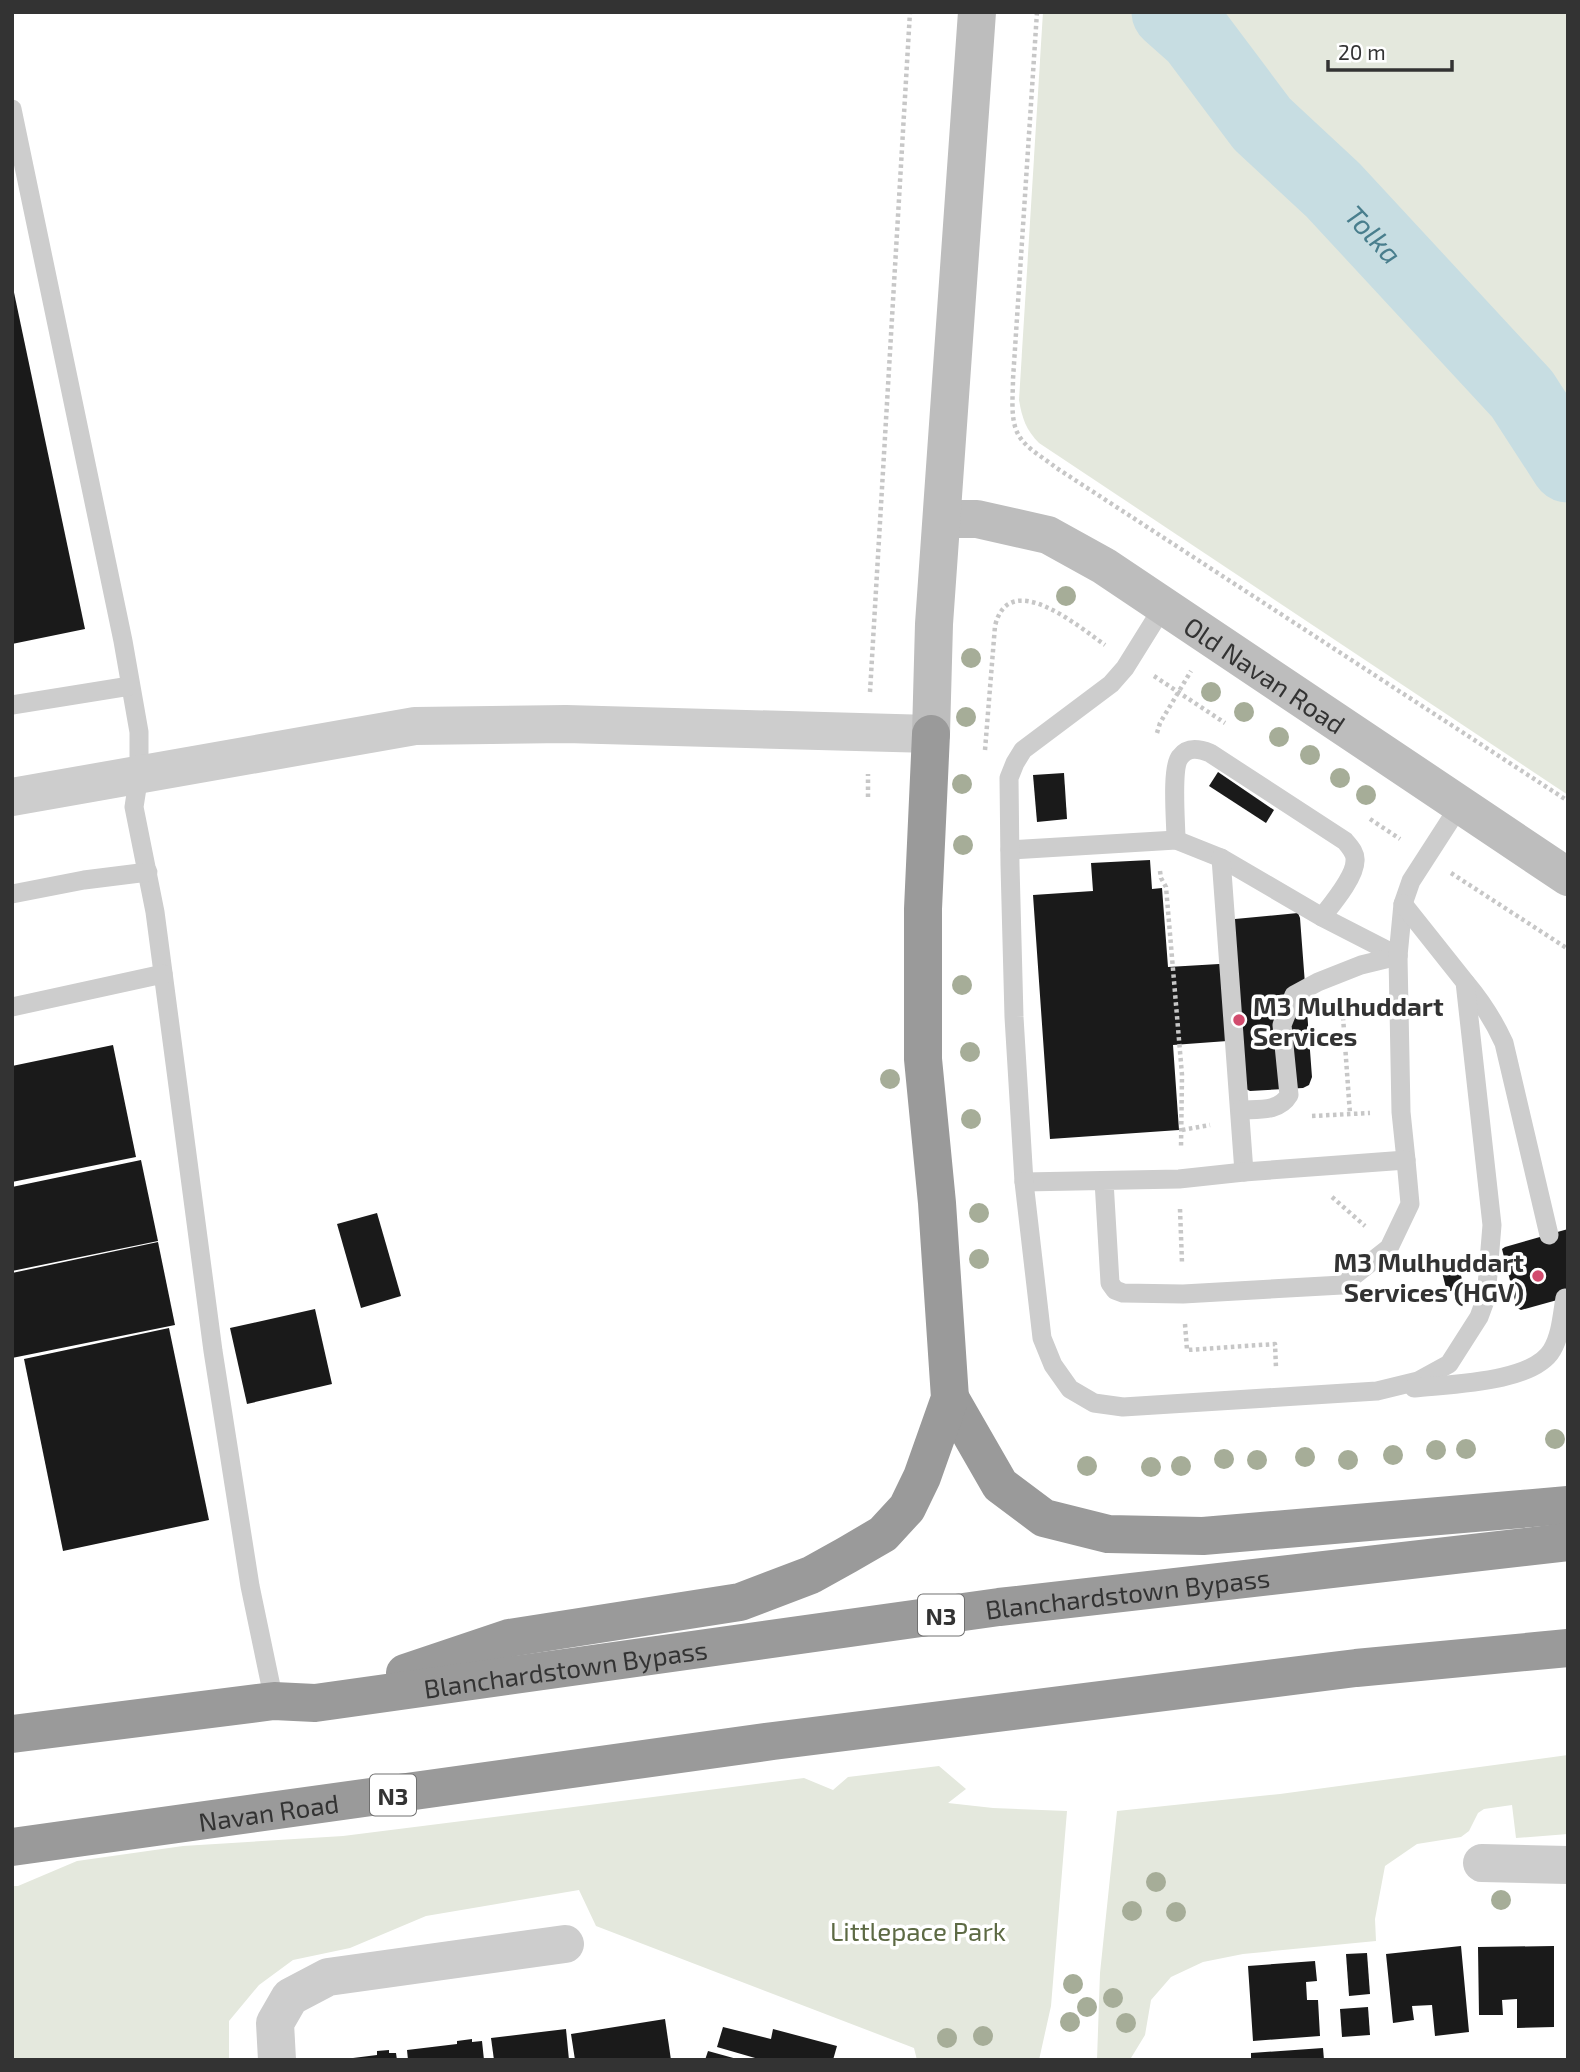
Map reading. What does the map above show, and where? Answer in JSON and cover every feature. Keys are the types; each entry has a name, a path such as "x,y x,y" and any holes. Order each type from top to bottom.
{"highway":[{"path":"315,1703 509,1638 740,1602 811,1575 883,1534 907,1508 922,1477 950,1398 937,1203 923,1059 923,909 931,734"},
{"path":"950,1398 1000,1485 1044,1518 1108,1534 1203,1536 1568,1505"},
{"name":"Blanchardstown Bypass","path":"315,1703 999,1607 1568,1542"},
{"name":"Navan Road","path":"12,1847 773,1741 1356,1668 1568,1648"},
{"name":"N3","path":"12,1734 274,1701 315,1703"}],"street":[{"path":"12,797 415,726 580,724 931,734 934,624 976,12"},
{"name":"Old Navan Road","path":"942,519 977,519 1048,535 1104,566 1568,877"},
{"path":"1482,1863 1568,1865"},
{"path":"277,2060 275,2023 290,1997 328,1978 565,1944"}],"lane":[{"path":"12,108 123,641 139,732 139,775 134,807 148,872 163,974 215,1364 250,1586 274,1701"},
{"path":"1163,607 1125,668 1111,684 1023,750 1009,778 1014,1017 1024,1182 1042,1338 1053,1366 1070,1389 1094,1403 1123,1407 1377,1391 1494,1380 1531,1369 1550,1354 1558,1338 1565,1298"},
{"path":"12,705 130,686"},
{"path":"1176,840 1175,771 1179,757 1196,748 1210,753 1345,841 1352,849 1356,860 1353,872 1322,917"},
{"path":"1104,1181 1110,1283 1115,1290 1123,1293 1183,1294 1342,1285 1390,1248 1410,1204 1401,1112 1398,956 1403,904 1411,881 1460,805"},
{"path":"1010,850 1176,840 1221,858 1322,917 1398,956"},
{"path":"1221,858 1244,1172"},
{"path":"12,894 84,880 148,872"},
{"path":"1403,904 1484,1005 1504,1043 1549,1235"},
{"path":"1241,1110 1276,1108 1289,1096 1282,1025 1294,995 1360,965 1398,956"},
{"path":"12,1007 163,974"},
{"path":"1377,1391 1418,1381 1449,1364 1479,1317 1486,1298 1492,1225 1465,982"},
{"path":"1024,1182 1179,1179 1406,1160"}],"path":[{"path":"868,797 869,732 910,12"},
{"path":"1037,12 1013,379 1017,434 1055,467 1568,801"},
{"path":"1318,982 1342,1003 1350,1114"}],"green space":[{"path":"1043,12 1568,12 1568,795 1039,443 1031,433 1023,418 1019,400"},
{"path":"1568,1755 1568,1834 1516,1838 1512,1805 1484,1809 1478,1813 1469,1831 1461,1837 1417,1844 1385,1866 1375,1919 1376,1941 1243,1954 1203,1962 1171,1977 1151,2000 1145,2035 1131,2058 1097,2060 1100,1973 1117,1811 1280,1794"},
{"name":"Littlepace Park","path":"939,1766 966,1789 948,1803 1067,1811 1051,2006 1039,2060 917,2060 914,2048 596,1926 579,1890 426,1916 350,1948 293,1960 259,1985 229,2021 229,2060 12,2060 12,1886 18,1886 77,1861 183,1846 343,1836 804,1778 833,1790 848,1777"}],"building":[{"path":"12,283 85,629 12,644"},
{"path":"1218,772 1274,810 1266,823 1209,786"},
{"path":"1064,773 1067,819 1037,822 1033,775"},
{"path":"1150,860 1152,889 1162,888 1168,967 1236,963 1233,924 1235,919 1298,913 1312,1077 1309,1085 1303,1088 1250,1091 1244,1088 1241,1040 1173,1045 1179,1130 1050,1139 1033,895 1093,891 1091,863"},
{"path":"113,1045 136,1157 12,1182 12,1066"},
{"path":"141,1160 158,1241 12,1271 12,1187"},
{"path":"377,1213 401,1296 361,1308 337,1224"},
{"name":"M3 Mulhuddart Services (HGV)","path":"1568,1229 1568,1297 1521,1310 1517,1308 1502,1249"},
{"path":"158,1242 175,1325 12,1358 12,1273"},
{"path":"1459,1268 1464,1287 1447,1292 1442,1272"},
{"path":"315,1309 332,1384 247,1404 230,1328"},
{"path":"169,1328 209,1520 63,1551 24,1359"},
{"path":"1461,1946 1469,2032 1435,2036 1432,2005 1412,2006 1414,2020 1393,2023 1386,1954"},
{"path":"1554,1946 1554,2027 1517,2028 1517,1999 1502,2000 1503,2015 1479,2015 1478,1947"},
{"path":"1367,1953 1370,1994 1349,1996 1346,1954"},
{"path":"1315,1961 1317,1981 1306,1982 1307,2000 1318,2000 1320,2036 1253,2041 1248,1966"},
{"path":"1368,2007 1370,2035 1342,2037 1340,2009"},
{"path":"665,2019 671,2060 575,2060 571,2034"},
{"path":"723,2027 771,2039 773,2029 837,2046 833,2060 762,2060 717,2047"},
{"path":"566,2029 569,2060 494,2060 491,2038"},
{"path":"472,2039 472,2042 482,2041 484,2060 408,2060 407,2050 457,2044 457,2041"},
{"path":"1323,2048 1324,2060 1251,2060 1251,2053"},
{"path":"389,2050 389,2053 396,2053 397,2060 353,2060 377,2055 377,2051"},
{"path":"708,2051 737,2059 737,2060 705,2060"}],"waterway":[{"name":"Tolka","path":"1169,12 1196,36 1262,124 1333,190 1522,394 1568,465"}],"place":[{"name":"M3 Mulhuddart Services","path":"1239,1020"},
{"name":"M3 Mulhuddart Services (HGV)","path":"1538,1276"}]}
